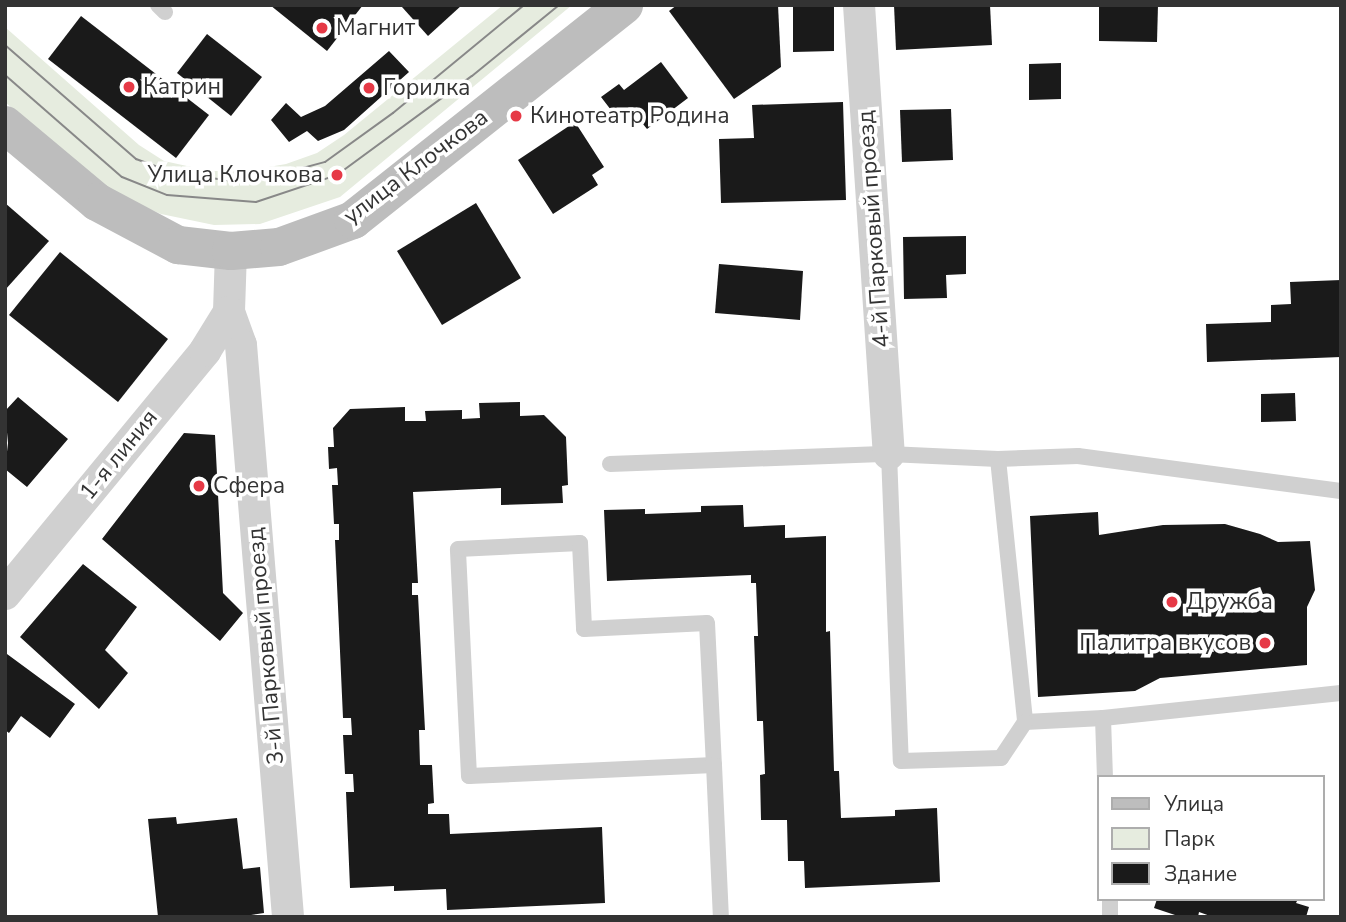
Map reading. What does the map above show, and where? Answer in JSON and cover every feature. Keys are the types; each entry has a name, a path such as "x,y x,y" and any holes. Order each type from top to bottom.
{"street":[{"name":"улица Клочкова","path":"5,125 97,202 178,245 231,251 279,247 353,220 624,5"},
{"name":"4-й Парковый проезд","path":"859,5 888,454"},
{"name":"3-й Парковый проезд","path":"231,251 229,312 241,345 288,917"},
{"name":"1-я линия","path":"5,594 205,351 229,312"}],"lane":[{"path":"888,454 901,761 1002,758 1025,722 998,459"},
{"path":"610,464 888,454 998,459 1077,456 1341,491"},
{"path":"714,765 469,776 458,549 580,543 584,629 707,623 714,765 721,917"},
{"path":"1025,722 1103,718 1341,693"},
{"path":"1103,718 1105,775"}],"green space":[{"path":"503,5 572,5 340,197 260,224 214,225 161,214 112,193 5,102 5,27 139,145 164,161 210,171 246,171 286,164 317,153 344,135"}],"building":[{"name":"Магнит","path":"270,5 363,5 327,51"},
{"path":"462,5 428,36 402,7"},
{"path":"677,5 778,5 781,67 734,99 669,11"},
{"path":"793,5 834,5 834,51 793,52"},
{"path":"894,5 990,5 992,45 896,50"},
{"path":"1099,5 1158,5 1157,42 1099,41"},
{"name":"Катрин","path":"81,16 209,115 176,158 48,59"},
{"path":"207,34 262,77 231,116 177,73"},
{"name":"Горилка","path":"389,51 409,72 344,130 318,141 307,131 289,142 271,120 286,103 301,117 325,106"},
{"path":"661,62 688,98 647,129 634,113 621,123 601,97 619,84 624,90"},
{"path":"1061,63 1061,99 1029,100 1029,64"},
{"path":"843,102 846,200 721,203 719,139 754,138 752,105"},
{"path":"951,109 953,160 902,162 900,110"},
{"path":"575,122 604,167 592,175 598,185 553,214 518,160"},
{"path":"5,203 49,241 5,290"},
{"path":"476,203 521,278 442,325 397,251"},
{"path":"966,236 966,274 946,275 947,298 904,299 903,237"},
{"path":"60,252 168,339 118,402 9,315"},
{"path":"719,264 803,271 800,320 715,313"},
{"path":"1341,280 1341,357 1207,362 1206,324 1271,322 1271,305 1291,304 1290,282"},
{"path":"1295,393 1296,421 1261,422 1261,394"},
{"path":"18,397 68,439 27,487 5,469 8,443 5,411"},
{"path":"520,402 520,416 544,415 566,437 568,485 562,486 563,503 501,505 501,488 413,492 418,583 412,583 412,595 418,595 425,730 419,730 420,765 432,765 434,803 428,804 428,814 449,814 450,834 602,827 605,903 447,910 446,889 394,891 394,886 350,888 346,792 354,792 353,774 345,774 343,735 352,735 351,718 343,718 335,540 339,540 339,524 334,524 332,485 338,485 337,468 329,469 328,447 334,447 333,428 350,409 405,407 405,421 426,421 425,411 462,410 462,419 480,418 479,403"},
{"path":"184,433 215,435 223,593 243,613 220,641 102,539"},
{"path":"743,505 744,527 785,525 785,538 826,536 826,632 830,631 834,771 839,771 841,818 895,816 895,810 937,808 940,882 805,888 804,861 788,861 787,820 761,820 760,775 765,774 763,721 757,721 754,636 758,636 756,583 751,583 751,575 607,581 604,510 645,509 645,514 701,512 701,506"},
{"name":"Дружба","path":"1098,512 1099,535 1163,525 1225,524 1278,542 1310,541 1315,590 1307,607 1307,665 1160,678 1135,691 1038,697 1030,516"},
{"path":"83,564 137,607 105,650 128,673 99,709 20,637"},
{"path":"7,654 75,704 50,738 21,716 9,733 5,730"},
{"path":"176,817 177,824 237,818 243,869 260,867 264,913 238,917 158,917 148,819"},
{"path":"1156,901 1297,901 1296,903 1309,907 1306,917 1213,917 1199,912 1198,917 1181,917 1154,908"}],"tram line":[{"path":"5,45 136,159 174,173 247,183 325,162 393,113 524,5"},
{"path":"5,75 122,177 167,195 256,202 337,175 472,76 559,5"}],"place":[{"name":"Магнит","path":"322,28"},
{"name":"Катрин","path":"129,87"},
{"name":"Горилка","path":"369,88"},
{"name":"Кинотеатр Родина","path":"516,116"},
{"name":"Улица Клочкова","path":"337,175"},
{"name":"Сфера","path":"199,486"},
{"name":"Дружба","path":"1172,602"},
{"name":"Палитра вкусов","path":"1265,643"}]}
